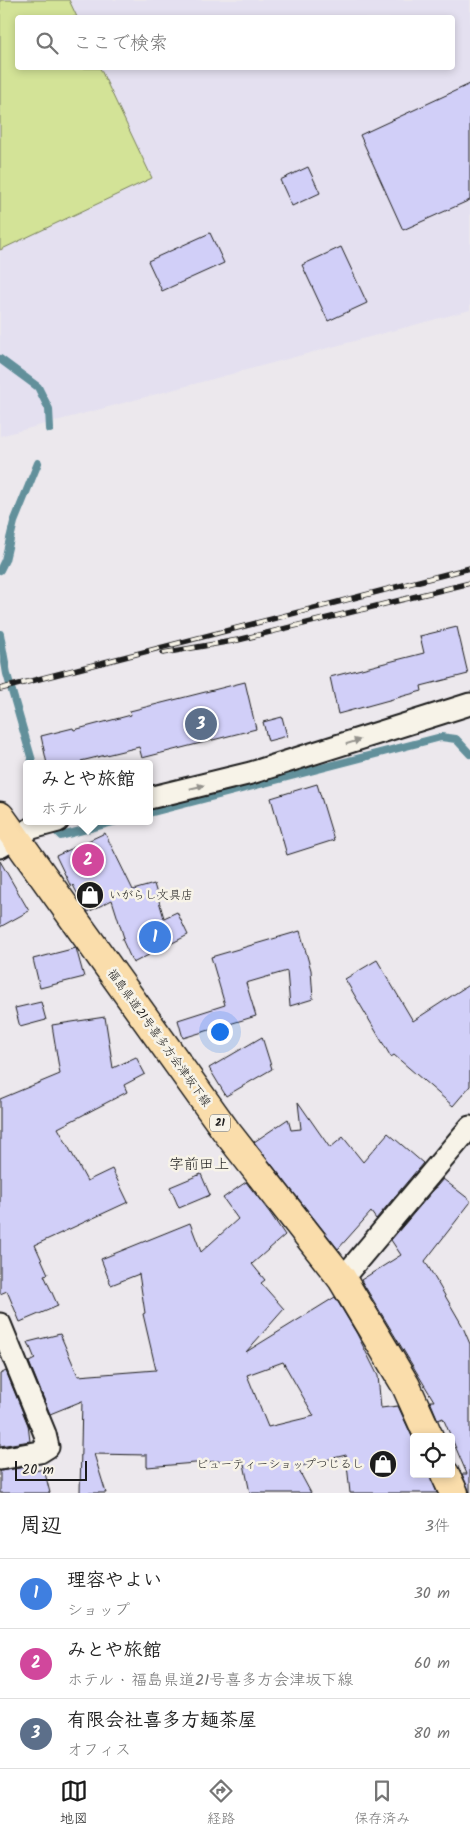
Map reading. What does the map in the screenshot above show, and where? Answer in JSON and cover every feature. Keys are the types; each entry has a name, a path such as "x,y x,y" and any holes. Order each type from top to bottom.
{"main road":[{"name":"福島県道21号喜多方会津坂下線","path":"0,816 8,842 226,1131 342,1279 406,1386 427,1433"},
{"path":"447,1478 454,1493"}],"street":[{"path":"153,797 252,773 470,704"},
{"path":"8,842 32,828 43,825"},
{"path":"342,1279 470,1127"},
{"path":"0,1324 45,1434 48,1447 40,1452 0,1459"}],"shaded area":[{"path":"0,0 470,0 470,310 0,436"}],"green space":[{"path":"0,0 69,0 76,15 15,15 15,70 101,70 152,178 0,250"}],"building":[{"path":"470,84 470,200 403,230 360,135"},
{"path":"308,167 320,193 292,206 280,180"},
{"path":"210,233 224,263 162,291 148,261"},
{"path":"341,247 367,303 328,321 302,265"},
{"path":"457,627 468,674 421,686 422,691 338,714 330,677 424,653 420,636"},
{"path":"245,682 256,729 142,758 139,747 85,760 46,760 41,736 73,728 74,730 131,715 130,711"},
{"path":"282,717 287,736 268,741 263,722"},
{"path":"317,784 334,840 287,855 271,798"},
{"path":"105,833 133,890 154,884 164,918 177,912 188,935 133,963 122,939 124,938 112,900 88,912 73,885 71,887 56,856"},
{"path":"0,861 29,911 0,927"},
{"path":"300,931 311,970 313,999 290,1006 287,971 246,983 256,1016 183,1038 178,1020 225,1005 211,957"},
{"path":"76,948 84,977 40,988 33,959"},
{"path":"377,960 413,1021 470,984 470,1086 453,1106 394,1055 391,1057 345,979"},
{"path":"41,1002 46,1020 20,1027 15,1008"},
{"path":"105,1017 113,1068 136,1057 145,1074 124,1085 127,1092 58,1128 87,1181 112,1169 128,1202 35,1245 48,1274 44,1275 58,1306 20,1322 7,1291 0,1294 0,1099 60,1074 52,1025"},
{"path":"262,1037 272,1069 226,1096 209,1068"},
{"path":"298,1102 330,1148 343,1137 363,1162 388,1133 423,1163 376,1219 371,1212 338,1249 254,1142 288,1119 291,1130 301,1129"},
{"path":"201,1174 210,1195 179,1208 170,1187"},
{"path":"443,1179 470,1200 470,1203 425,1261 462,1325 470,1344 470,1493 462,1474 467,1474 455,1446 455,1433 449,1433 443,1418 438,1420 430,1401 434,1401 361,1280 401,1255 391,1240"},
{"path":"246,1182 285,1235 252,1264 265,1280 261,1283 284,1309 246,1352 335,1297 357,1334 378,1376 381,1408 398,1406 410,1433 410,1478 431,1478 437,1493 350,1493 346,1455 297,1467 311,1493 250,1493 243,1459 147,1467 147,1455 94,1454 106,1493 80,1493 82,1401 50,1414 29,1362 35,1359 28,1342 60,1334 78,1376 156,1370 143,1314 145,1313 139,1274 111,1285 101,1259 190,1223 201,1252 238,1219 223,1198","holes":["283,1362 314,1416 268,1427 247,1375"]},
{"path":"6,1371 28,1425 30,1441 0,1446 0,1374"},
{"path":"34,1466 35,1471 44,1469 50,1493 0,1493 0,1471"}],"waterway":[{"path":"0,359 38,387 49,409 50,429"},
{"path":"0,570 5,560 14,522 38,463"},
{"path":"0,634 7,674 32,760"},
{"path":"153,812 441,737 456,739 470,754"},
{"path":"57,832 61,836 102,825"}],"railway":[{"path":"0,689 470,568"},
{"path":"163,653 238,640 470,583"}],"place":[{"name":"有限会社喜多方麺茶屋","path":"201,724"},
{"name":"みとや旅館","path":"88,860"},
{"name":"いがらし文具店","path":"90,895"},
{"name":"理容やよい","path":"155,937"},
{"name":"ビューティーショップつじるし","path":"383,1464"}],"district":[{"name":"字前田上","path":"199,1165"}]}
